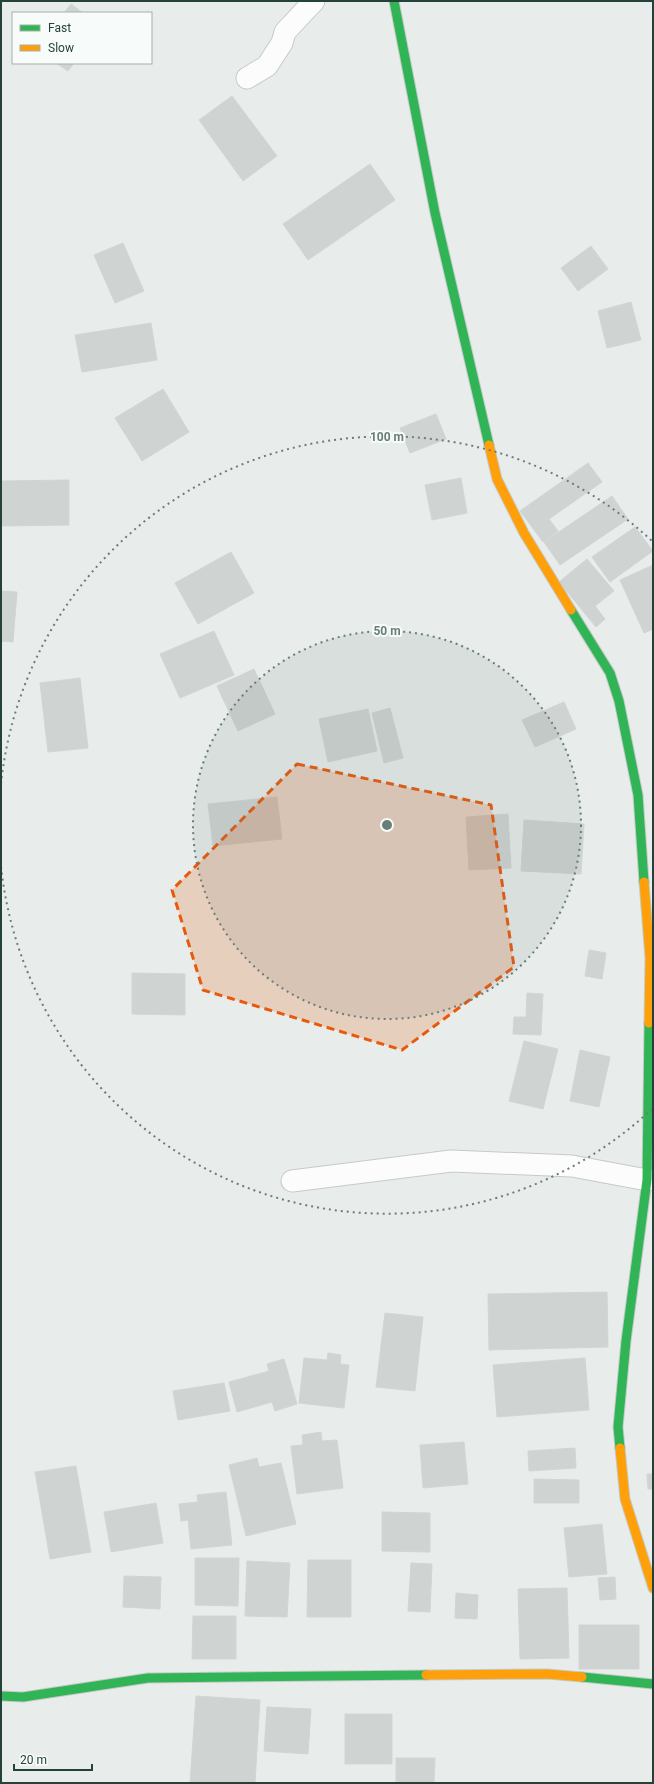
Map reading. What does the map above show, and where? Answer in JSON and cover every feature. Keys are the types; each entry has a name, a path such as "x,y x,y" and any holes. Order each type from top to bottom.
{"street":[{"path":"247,78 267,66 282,43 285,32 314,1"},
{"path":"394,1 435,213 497,479 524,533 610,673 619,701 638,794 650,958 647,1180 626,1341 618,1427 625,1499 653,1588"},
{"path":"292,1181 451,1161 572,1166 647,1180"},
{"path":"1,1696 23,1696 148,1678 547,1674 653,1684"}],"highlighted area":[{"path":"297,764 491,805 514,967 402,1050 203,990 172,890"}],"building":[{"path":"71,4 82,12 65,12"},
{"path":"58,64 73,64 68,71"},
{"path":"232,96 277,156 243,181 199,120"},
{"path":"370,164 395,200 308,260 283,224"},
{"path":"123,243 144,291 115,303 94,255"},
{"path":"591,246 608,269 578,291 561,268"},
{"path":"631,302 641,340 607,348 598,311"},
{"path":"151,323 157,360 82,372 75,335"},
{"path":"163,389 189,432 142,461 115,418"},
{"path":"436,414 446,439 410,453 400,428"},
{"path":"588,463 602,482 549,519 558,531 543,542 520,511"},
{"path":"461,478 467,513 432,520 425,485"},
{"path":"69,480 69,525 2,526 2,481"},
{"path":"612,496 628,519 560,565 544,542"},
{"path":"635,527 653,551 610,582 592,557"},
{"path":"231,552 254,593 198,624 175,583"},
{"path":"587,559 614,591 595,606 605,619 596,627 559,582"},
{"path":"653,565 653,629 644,633 620,580"},
{"path":"1,591 17,592 13,642 1,641"},
{"path":"214,631 234,675 180,698 160,654"},
{"path":"254,669 275,714 238,731 217,686"},
{"path":"80,678 88,748 48,752 40,683"},
{"path":"564,702 576,729 535,747 522,720"},
{"path":"390,708 403,758 384,763 372,713"},
{"path":"368,709 377,751 328,762 319,719"},
{"path":"277,797 282,839 213,846 208,804"},
{"path":"508,814 511,868 469,870 466,817"},
{"path":"524,820 584,824 581,874 521,871"},
{"path":"589,950 606,953 602,979 585,976"},
{"path":"132,973 185,974 185,1015 132,1014"},
{"path":"527,993 543,994 541,1035 513,1034 514,1017 526,1017"},
{"path":"524,1041 558,1049 543,1109 509,1101"},
{"path":"580,1050 610,1057 599,1107 570,1101"},
{"path":"607,1292 608,1347 489,1350 488,1294"},
{"path":"385,1313 423,1317 415,1391 376,1387"},
{"path":"328,1353 341,1355 340,1364 349,1365 344,1408 299,1403 304,1358 327,1360"},
{"path":"585,1358 589,1410 497,1417 493,1365"},
{"path":"284,1359 297,1404 275,1411 272,1402 237,1412 229,1382 269,1371 267,1364"},
{"path":"224,1383 230,1411 178,1420 173,1391"},
{"path":"321,1432 322,1441 337,1440 343,1488 297,1494 291,1446 303,1445 302,1435"},
{"path":"464,1442 468,1484 423,1488 420,1445"},
{"path":"575,1448 576,1468 529,1471 528,1451"},
{"path":"257,1458 259,1467 281,1463 296,1524 246,1536 229,1465"},
{"path":"76,1466 91,1552 50,1559 35,1472"},
{"path":"647,1474 653,1474 653,1489 648,1489"},
{"path":"534,1479 579,1480 579,1503 534,1503"},
{"path":"226,1492 232,1545 191,1549 188,1520 181,1521 179,1504 198,1502 197,1495"},
{"path":"156,1503 163,1543 111,1552 104,1512"},
{"path":"382,1512 430,1513 430,1552 382,1551"},
{"path":"602,1524 607,1574 569,1577 564,1528"},
{"path":"195,1558 239,1558 238,1606 195,1605"},
{"path":"308,1560 351,1560 351,1617 307,1617"},
{"path":"247,1561 290,1563 287,1617 245,1616"},
{"path":"411,1563 432,1564 430,1612 408,1611"},
{"path":"124,1576 161,1577 160,1609 123,1607"},
{"path":"615,1577 616,1599 600,1600 598,1578"},
{"path":"567,1588 569,1658 520,1659 518,1589"},
{"path":"456,1593 478,1595 477,1619 455,1618"},
{"path":"193,1616 236,1616 236,1659 192,1659"},
{"path":"579,1625 639,1625 639,1669 579,1669"},
{"path":"196,1696 260,1700 255,1783 190,1783"},
{"path":"267,1707 311,1709 308,1754 264,1751"},
{"path":"345,1714 392,1714 392,1764 345,1764"},
{"path":"396,1758 435,1758 434,1783 396,1783"}],"traffic: fast":[{"path":"394,1 435,213 489,445"},
{"path":"571,610 610,673 619,701 638,795 644,882"},
{"path":"620,1448 618,1427 626,1341 647,1180 649,1023"},
{"path":"1,1696 23,1697 148,1678 426,1675"},
{"path":"582,1677 653,1684"}],"traffic: slow":[{"path":"489,445 497,479 524,533 571,610"},
{"path":"644,882 650,958 649,1023"},
{"path":"620,1448 625,1499 653,1588"},
{"path":"426,1675 547,1674 582,1677"}]}
